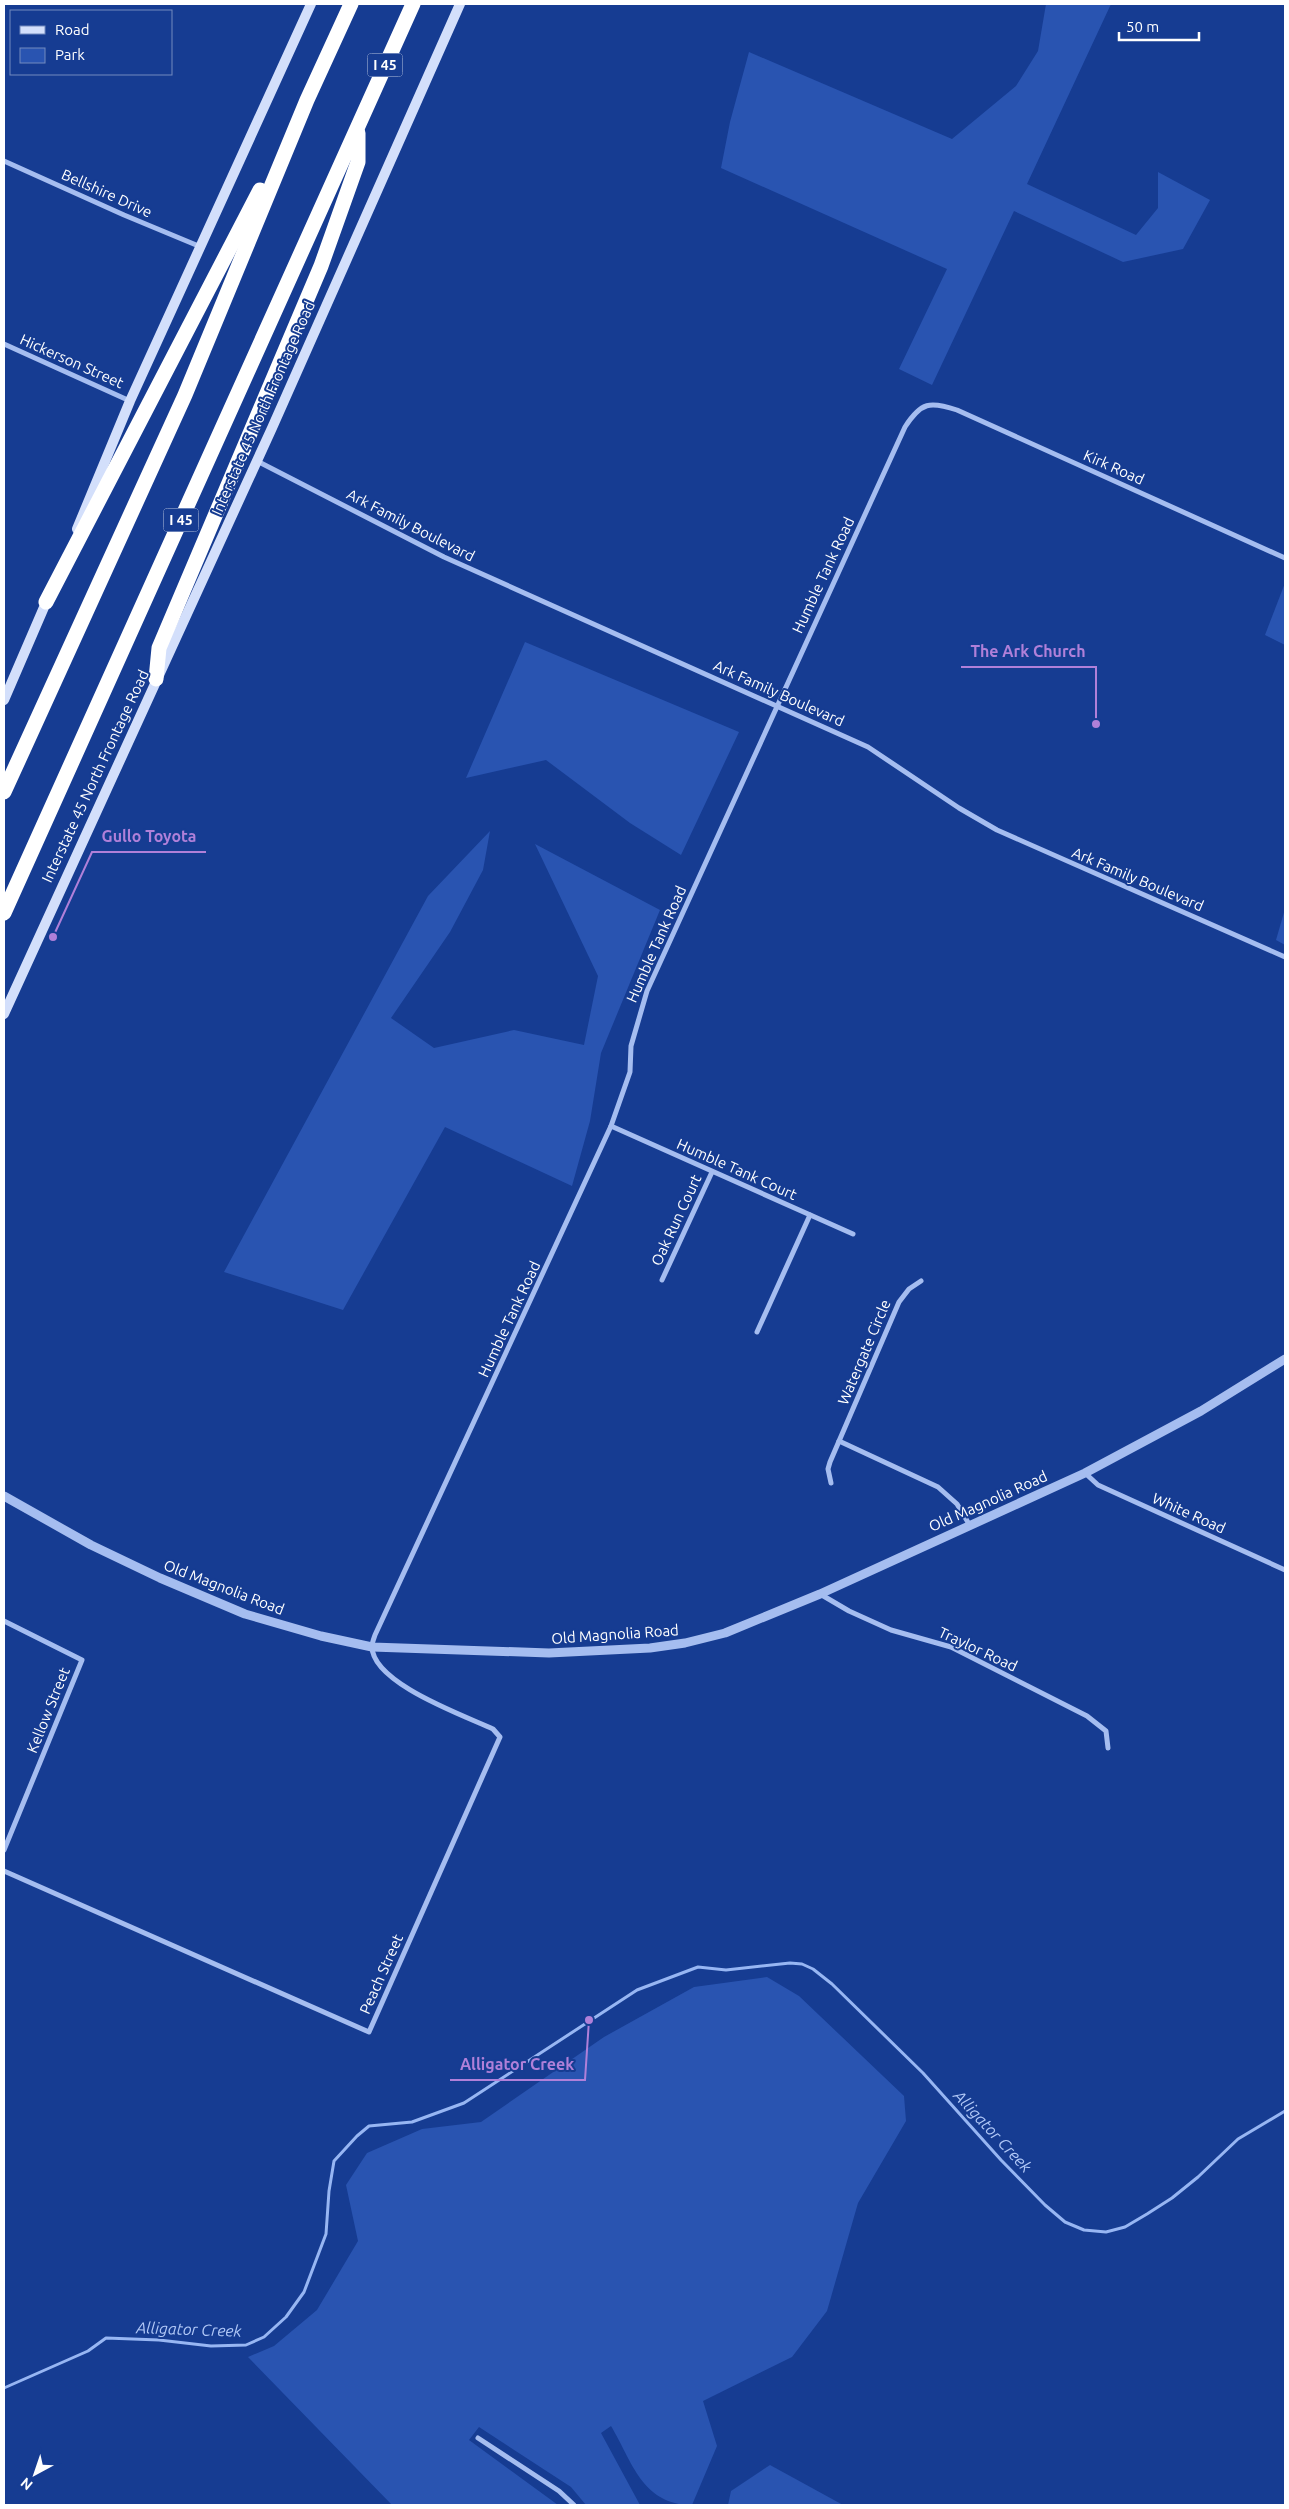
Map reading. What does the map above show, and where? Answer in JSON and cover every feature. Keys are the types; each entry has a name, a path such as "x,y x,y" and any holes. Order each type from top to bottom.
{"highway":[{"path":"4,792 185,395 307,100 351,4"},
{"name":"I 45","path":"4,913 413,4"},
{"path":"46,602 307,100"},
{"path":"156,679 159,648 321,266 358,162 358,127"}],"main road":[{"path":"4,700 130,401 312,4"},
{"name":"Interstate 45 North Frontage Road","path":"4,1014 257,460 460,4"}],"street":[{"name":"Bellshire Drive","path":"4,161 201,247"},
{"name":"Hickerson Street","path":"4,344 130,401"},
{"name":"Kirk Road","path":"931,404 957,410 1285,558"},
{"name":"Humble Tank Road","path":"372,1647 375,1635 611,1126 630,1072 631,1046 647,991 906,427 922,407 931,404"},
{"name":"Ark Family Boulevard","path":"257,460 444,557 868,747 959,808 997,830 1285,957"},
{"name":"Humble Tank Court","path":"611,1126 853,1234"},
{"name":"Oak Run Court","path":"662,1280 712,1172"},
{"path":"757,1332 810,1215"},
{"name":"Watergate Circle","path":"831,1483 828,1469 899,1302 909,1289 921,1281"},
{"name":"Old Magnolia Road","path":"4,1496 91,1545 160,1578 246,1614 321,1636 372,1647 549,1654 650,1648 684,1643 725,1633 820,1594 969,1524 1085,1473 1201,1411 1285,1360"},
{"path":"839,1441 938,1487 957,1504 969,1524"},
{"name":"White Road","path":"1085,1473 1098,1485 1285,1570"},
{"name":"Traylor Road","path":"820,1594 849,1611 891,1630 951,1647 1087,1716 1106,1731 1108,1748"},
{"name":"Kellow Street","path":"4,1621 82,1660 4,1850"},
{"name":"Peach Street","path":"4,1871 369,2032 500,1736 493,1730 410,1690 396,1681 378,1663 372,1647"},
{"path":"478,2438 559,2491 574,2505"}],"green space":[{"path":"1046,4 1111,4 1027,184 1136,235 1158,208 1158,172 1210,200 1183,249 1123,262 1014,211 932,385 899,369 947,269 721,168 730,122 749,52 952,139 1016,86 1038,51"},
{"path":"1285,583 1285,645 1265,635"},
{"path":"525,642 739,732 681,855 630,823 546,760 466,778"},
{"path":"490,831 483,870 450,932 391,1018 434,1048 514,1030 584,1045 598,976 535,844 660,910 601,1053 590,1121 572,1186 445,1127 343,1310 224,1272 428,896"},
{"path":"1285,909 1285,945 1276,940"},
{"path":"767,1977 799,1996 904,2096 906,2121 858,2203 827,2311 792,2357 703,2401 717,2446 692,2505 675,2503 661,2498 650,2489 641,2479 611,2426 601,2433 640,2505 586,2505 571,2487 479,2427 469,2440 558,2505 392,2505 248,2357 274,2346 317,2310 358,2241 346,2185 367,2153 422,2129 481,2122 604,2037 694,1987"},
{"path":"770,2465 843,2505 728,2505 731,2491"}],"waterway":[{"name":"Alligator Creek","path":"4,2388 88,2351 106,2338 159,2340 211,2346 246,2345 264,2337 286,2317 304,2292 326,2234 329,2191 334,2161 357,2136 369,2126 412,2122 464,2103 637,1990 698,1967 726,1970 790,1963 802,1964 813,1969 832,1984 923,2073 1001,2160 1045,2205 1065,2222 1084,2230 1106,2232 1125,2227 1147,2214 1172,2198 1198,2177 1238,2139 1285,2111"}],"place":[{"name":"The Ark Church","path":"1096,724"},
{"name":"Gullo Toyota","path":"53,937"},
{"name":"Alligator Creek","path":"589,2020"}]}
